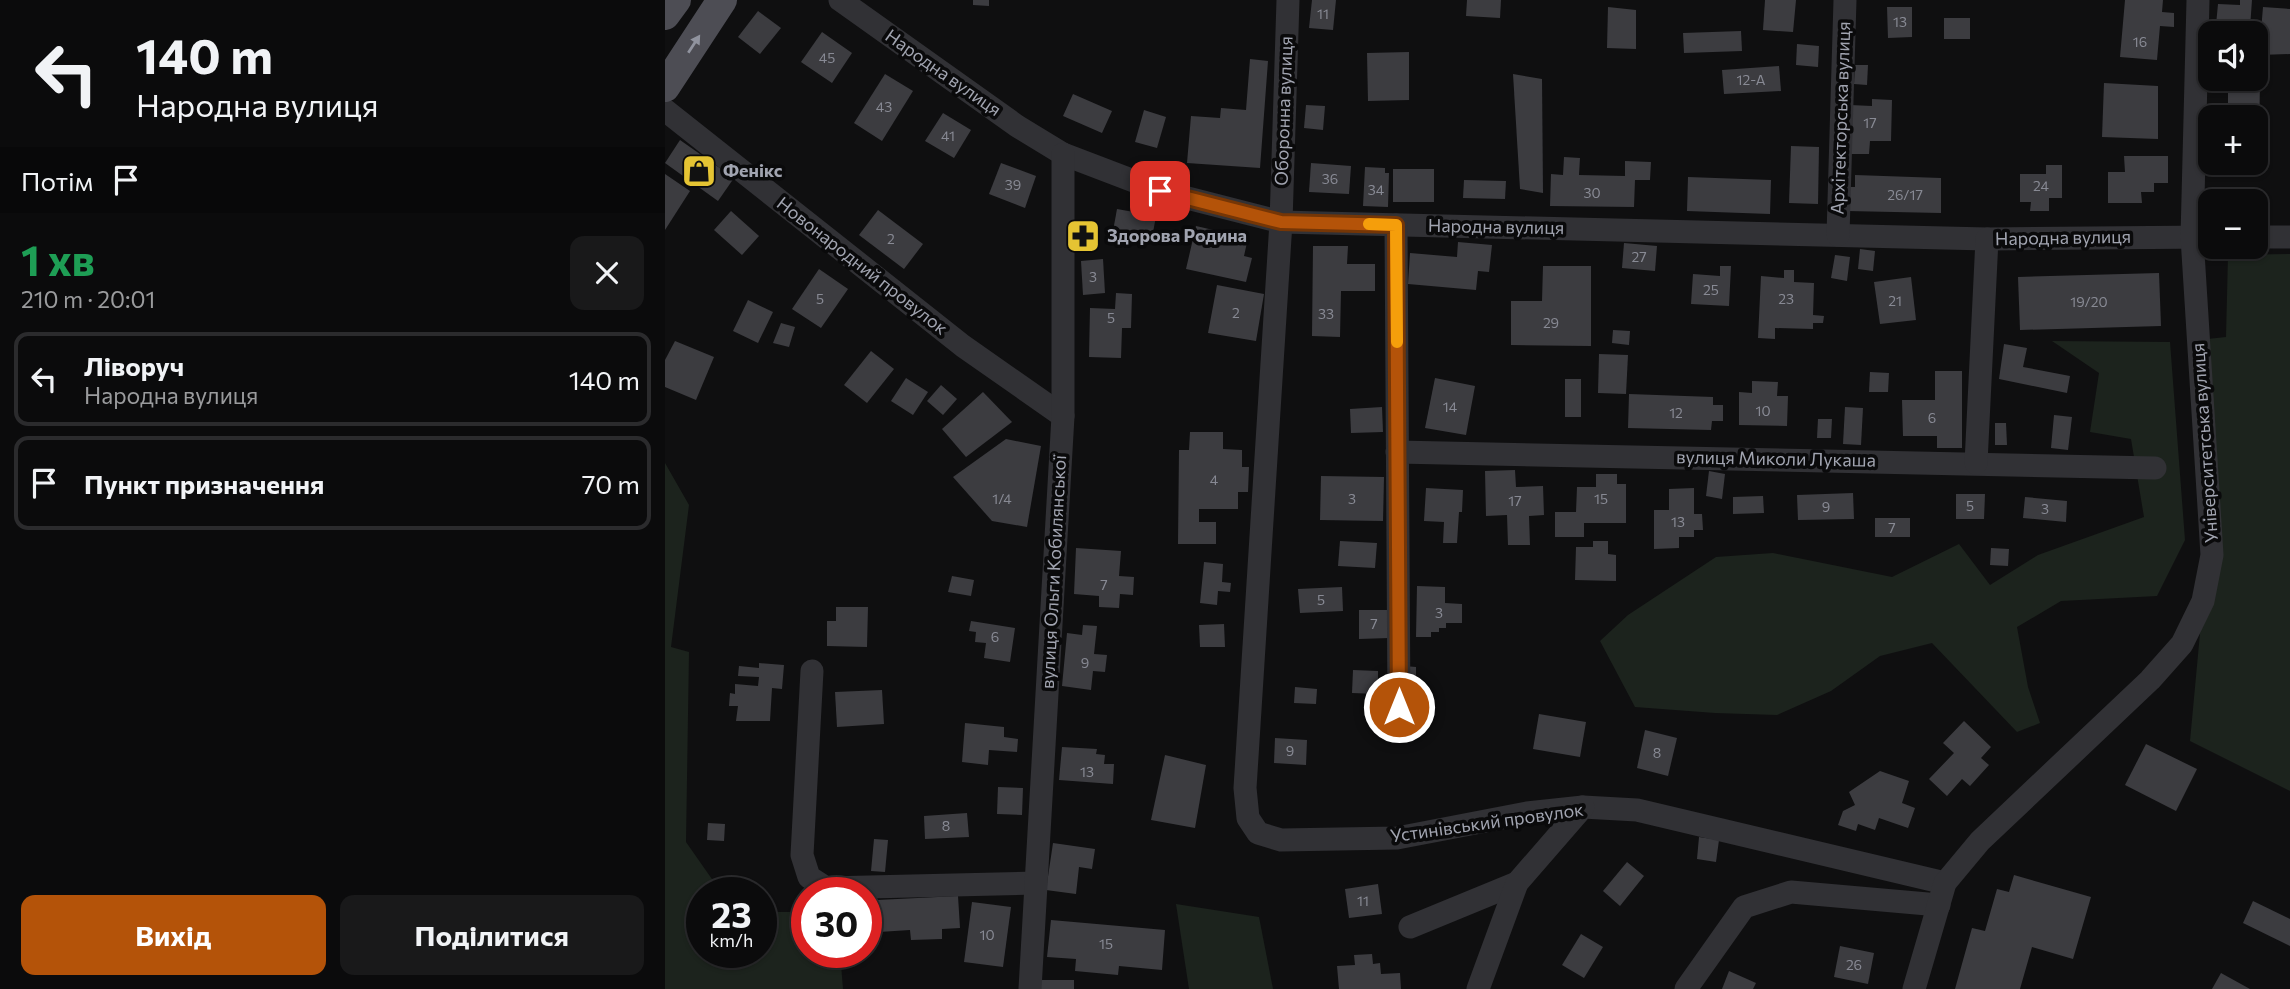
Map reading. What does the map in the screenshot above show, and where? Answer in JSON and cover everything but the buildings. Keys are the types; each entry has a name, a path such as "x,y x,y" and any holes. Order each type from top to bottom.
{"main road":[{"path":"665,15 676,0"},
{"path":"665,87 722,0"}],"street":[{"name":"Народна вулиця","path":"840,0 1017,126 1063,154 1160,191 1281,222 1987,239 2198,237"},
{"name":"Оборонна вулиця","path":"1281,222 1288,0"},
{"name":"Архітекторська вулиця","path":"1838,235 1845,0"},
{"name":"Університетська вулиця","path":"2198,0 2200,189"},
{"name":"Новонародний провулок","path":"665,110 963,346 1063,416"},
{"name":"вулиця Ольги Кобилянської","path":"1030,989 1063,416 1063,154"},
{"name":"Устинівський провулок","path":"1281,222 1245,788 1248,818 1258,833 1281,840 1397,838 1527,814 1583,807 1637,810 1945,883"},
{"path":"1396,225 1399,707"},
{"path":"2268,237 2290,237"},
{"path":"1976,463 1987,239"},
{"name":"Університетська вулиця","path":"1915,989 1945,883 1980,841 2150,680 2182,644 2203,601 2212,555 2202,259"},
{"name":"вулиця Миколи Лукаша","path":"1397,452 2155,468"},
{"path":"812,671 802,855 809,877 826,888 1036,883"},
{"path":"1478,989 1517,883 1583,807"},
{"path":"1410,927 1517,883"},
{"path":"1686,989 1744,907 1791,892 1939,905"}],"shaded area":[{"path":"2268,254 2290,254 2290,791 2190,741 2203,601 2198,340 2226,337 2228,259 2268,259"},
{"path":"2052,341 2170,342 2185,540 2157,596 2061,601 2017,627 2028,687 2040,723 2017,732 1932,643 1880,656 1831,691 1777,715 1635,707 1600,641 1628,615 1716,557 1773,553 1892,577 1959,544 1990,585 2038,555 2144,517 2131,439 2090,432 2099,373"},
{"path":"665,463 689,505 671,647 689,652 686,842 710,877 686,877 686,968 777,968 777,912 791,912 791,968 841,968 843,989 665,989"},
{"path":"1176,904 1259,917 1273,989 1189,989"}],"slow traffic":[{"path":"1369,224 1396,225 1397,342"}],"place":[{"name":"Фенікс","path":"699,171"},
{"name":"Здорова Родина","path":"1083,236"}],"route":[{"path":"1160,191 1281,222 1396,225 1399,707"}]}
